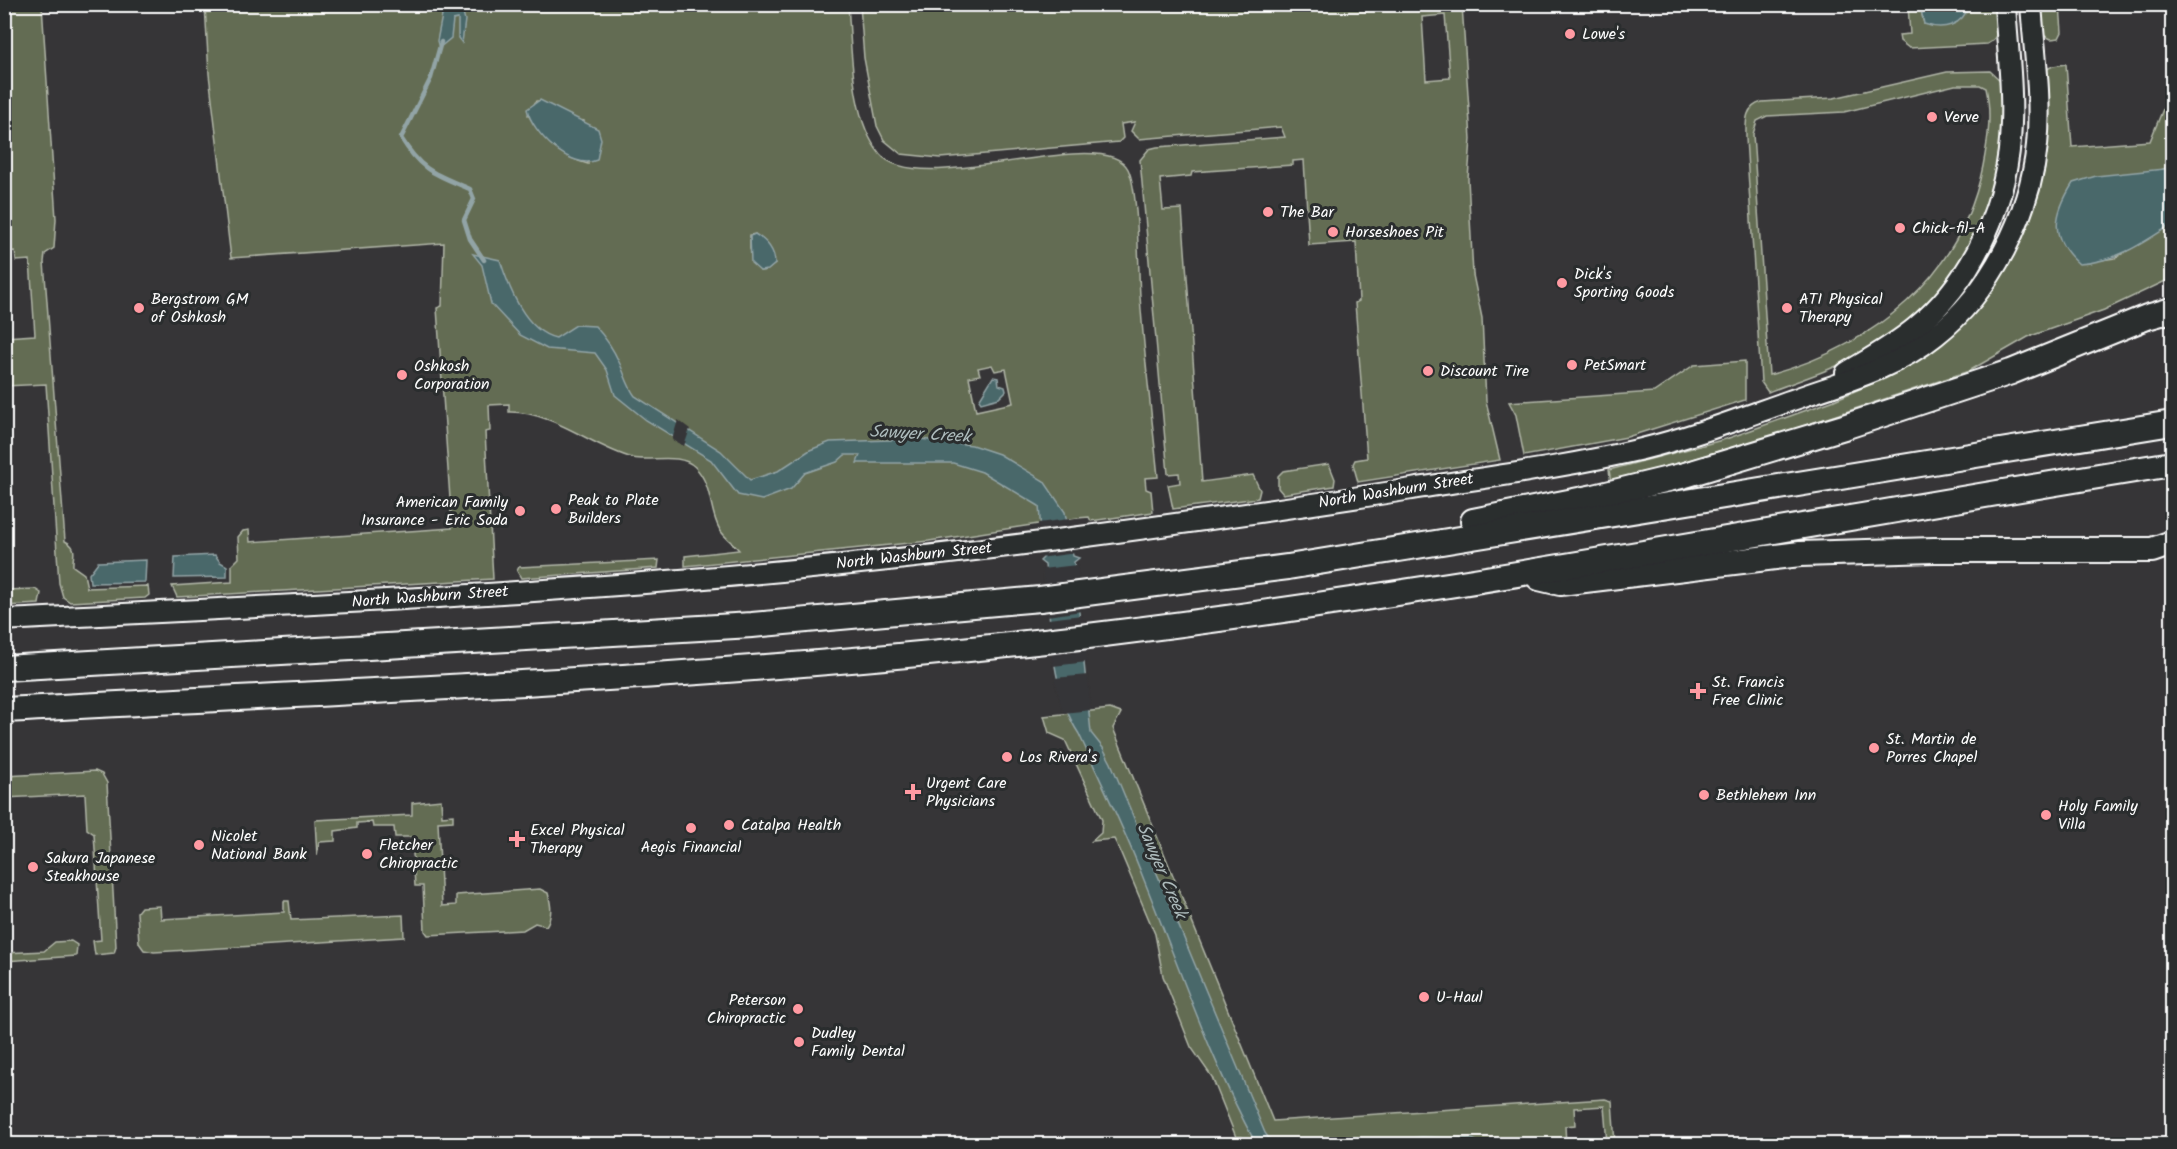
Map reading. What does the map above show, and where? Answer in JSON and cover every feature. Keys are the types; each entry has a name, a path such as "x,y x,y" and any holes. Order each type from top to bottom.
{"highway":[{"path":"2147,317 2172,300"},
{"path":"1288,567 1312,547 1504,516 1685,475 1933,399 2011,372 2147,317 2172,310"},
{"path":"4,668 752,625 1040,599 1288,567 2172,423"},
{"path":"4,710 650,674 1090,636 1522,573 2172,464"},
{"path":"1522,573 1560,583 1800,555 1934,550 2165,550"}],"street":[{"name":"North Washburn Street","path":"1810,394 1887,348 1916,327 1950,292 1978,248 1999,201 2010,145 2011,106 2005,4"},
{"name":"North Washburn Street","path":"4,620 440,597 694,579 1033,543 1349,500 1602,458 1695,434 1876,371 1905,357 1929,341 1956,317 1996,263 2012,234 2028,190 2037,145 2031,4"}],"green space":[{"path":"5,4 42,5 56,219 54,248 45,254 44,262 65,541 72,546 73,566 84,574 87,588 148,586 149,595 145,598 70,602 63,597 59,583 46,384 5,386 5,337 35,335 30,260 16,261 15,251 5,252"},
{"path":"205,5 848,5 854,82 858,103 870,139 880,154 901,166 932,170 1085,153 1112,157 1128,169 1132,180 1136,212 1140,296 1158,477 1145,478 1146,489 1151,491 1153,512 1091,521 1089,517 1077,518 929,541 685,566 685,556 739,550 720,530 705,482 701,474 689,462 674,459 633,458 541,417 509,412 509,404 489,405 490,431 485,432 493,579 177,597 172,586 232,582 232,565 239,558 238,537 243,531 249,530 250,542 452,528 437,308 442,306 444,243 231,258 209,74","holes":["536,101 573,119 584,121 588,164 569,157 540,131 528,115","755,234 775,264 767,270 760,271 750,249 750,235","992,365 995,371 1006,369 1013,403 976,411 969,377 980,375 978,368"]},
{"path":"860,5 1462,5 1471,139 1468,179 1473,275 1482,318 1486,401 1500,460 1358,482 1353,464 1355,460 1367,458 1355,303 1359,301 1356,242 1309,245 1304,160 1293,161 1293,165 1192,172 1191,176 1160,179 1163,210 1182,209 1202,482 1253,475 1260,490 1258,498 1173,509 1168,485 1180,483 1179,473 1168,474 1140,160 1149,149 1157,147 1285,137 1281,127 1139,139 1131,131 1135,122 1121,124 1123,138 1119,142 940,158 901,154 884,140 877,126 864,58","holes":["1445,15 1450,78 1426,80 1422,17"]},
{"path":"1908,5 1920,5 1924,24 1967,12 1969,5 1996,5 1997,32 1992,41 1987,44 1909,48 1900,41 1899,35 1910,34"},
{"path":"2038,5 2060,5 2062,32 2059,38 2051,39 2041,34"},
{"path":"2066,64 2072,147 2150,141 2172,87 2172,163 2164,169 2143,173 2079,263 2115,258 2172,224 2172,278 2104,310 2028,337 1969,371 1776,435 1611,482 1609,470 1726,439 1832,401 1880,380 1912,362 2018,239 2043,71 2053,66"},
{"path":"1990,71 2001,81 2002,122 1997,162 1988,200 1974,237 1954,271 1930,302 1900,329 1854,358 1768,392 1761,382 1746,138 1746,121 1749,111 1762,102 1834,98 1947,72","holes":["1955,85 1980,85 1986,88 1989,108 1988,137 1983,166 1972,206 1955,241 1933,273 1907,301 1877,325 1844,346 1769,375 1753,134 1757,121 1767,116 1844,112"]},
{"path":"1745,361 1745,400 1627,437 1524,456 1516,415 1509,402 1654,392 1694,365"},
{"path":"1329,464 1335,479 1334,486 1283,494 1278,488 1278,476 1283,471"},
{"path":"659,560 658,568 521,578 517,571 519,567"},
{"path":"35,589 41,593 39,604 5,606 5,590"},
{"path":"1110,709 1121,713 1113,728 1273,1121 1605,1099 1612,1101 1615,1144 1607,1144 1604,1106 1574,1108 1575,1125 1565,1126 1566,1144 1245,1144 1242,1137 1236,1137 1212,1077 1191,1047 1163,976 1155,934 1120,851 1114,839 1092,841 1101,833 1102,820 1065,740 1049,733 1044,716"},
{"path":"95,771 102,774 107,783 116,947 114,953 95,955 93,941 101,940 94,834 87,829 85,794 4,798 5,776"},
{"path":"441,800 442,816 453,815 453,821 438,822 442,906 456,905 456,895 540,889 548,893 550,902 550,914 546,926 535,923 523,930 428,935 425,931 423,886 415,886 412,837 395,837 394,827 373,827 372,822 357,823 357,828 335,831 335,841 319,842 317,856 315,820 412,815 412,803"},
{"path":"284,901 289,901 291,920 403,915 404,937 154,952 144,950 139,943 137,912 141,907 160,906 161,919 284,912"},
{"path":"71,941 77,945 76,956 5,961 5,953 44,951 55,942"}],"water":[{"path":"1920,4 1969,5 1957,22 1938,27 1924,24"},
{"path":"444,5 461,5 465,20 462,43 458,38 458,19 453,20 451,38 439,48 437,41"},
{"path":"540,100 598,129 601,139 597,160 587,162 576,160 554,148 544,139 530,119 527,109"},
{"path":"2172,163 2172,224 2128,250 2105,260 2079,264 2069,254 2063,245 2057,226 2061,206 2073,183 2096,176 2164,169"},
{"path":"755,234 767,243 774,254 775,264 768,270 760,271 751,263 750,236"},
{"path":"473,254 500,260 520,307 535,327 545,334 556,338 576,325 595,326 614,352 635,396 721,451 750,480 778,471 810,450 830,442 920,439 972,445 999,454 1044,481 1065,512 1073,556 1079,558 1074,562 1091,733 1111,763 1265,1133 1273,1144 1256,1144 1239,1112 1210,1047 1129,843 1069,716 1057,675 1045,565 1040,561 1043,558 1039,506 982,472 953,463 857,463 860,455 845,455 837,462 805,473 791,489 762,500 738,495 711,460 646,420 615,395 607,370 595,353 547,349 520,335 491,304 482,265"},
{"path":"993,377 998,378 999,385 1005,387 1006,391 999,398 981,403 979,400"},
{"path":"215,555 227,566 227,577 174,578 175,557"},
{"path":"146,560 145,582 90,583 89,574 98,562"},
{"path":"1422,1137 1472,1139 1483,1144 1348,1144"}],"pier":[{"path":"678,420 690,429 684,446 672,440"},
{"path":"1069,519 1076,553 1039,558 1038,523"},
{"path":"1077,565 1082,611 1047,616 1042,569"},
{"path":"1082,615 1087,662 1053,666 1048,619"},
{"path":"1088,675 1091,710 1063,713 1054,678"}],"waterway":[{"name":"Sawyer Creek","path":"441,42 431,78 401,138 416,158 430,171 470,189 474,199 464,220 470,239 484,260"}],"place":[{"name":"Lowe's","path":"1570,34"},
{"name":"Verve","path":"1932,117"},
{"name":"The Bar","path":"1268,212"},
{"name":"Chick-fil-A","path":"1900,228"},
{"name":"Horseshoes Pit","path":"1333,232"},
{"name":"Dick's Sporting Goods","path":"1562,283"},
{"name":"Bergstrom GM of Oshkosh","path":"139,308"},
{"name":"ATI Physical Therapy","path":"1787,308"},
{"name":"PetSmart","path":"1572,365"},
{"name":"Discount Tire","path":"1428,371"},
{"name":"Oshkosh Corporation","path":"402,375"},
{"name":"Peak to Plate Builders","path":"556,509"},
{"name":"American Family Insurance - Eric Soda","path":"520,511"},
{"name":"St. Francis Free Clinic","path":"1698,691"},
{"name":"St. Martin de Porres Chapel","path":"1874,748"},
{"name":"Los Rivera's","path":"1007,757"},
{"name":"Urgent Care Physicians","path":"913,792"},
{"name":"Bethlehem Inn","path":"1704,795"},
{"name":"Holy Family Villa","path":"2046,815"},
{"name":"Catalpa Health","path":"729,825"},
{"name":"Aegis Financial","path":"691,828"},
{"name":"Excel Physical Therapy","path":"517,839"},
{"name":"Nicolet National Bank","path":"199,845"},
{"name":"Fletcher Chiropractic","path":"367,854"},
{"name":"Sakura Japanese Steakhouse","path":"33,867"},
{"name":"U-Haul","path":"1424,997"},
{"name":"Peterson Chiropractic","path":"798,1009"},
{"name":"Dudley Family Dental","path":"799,1042"}]}
